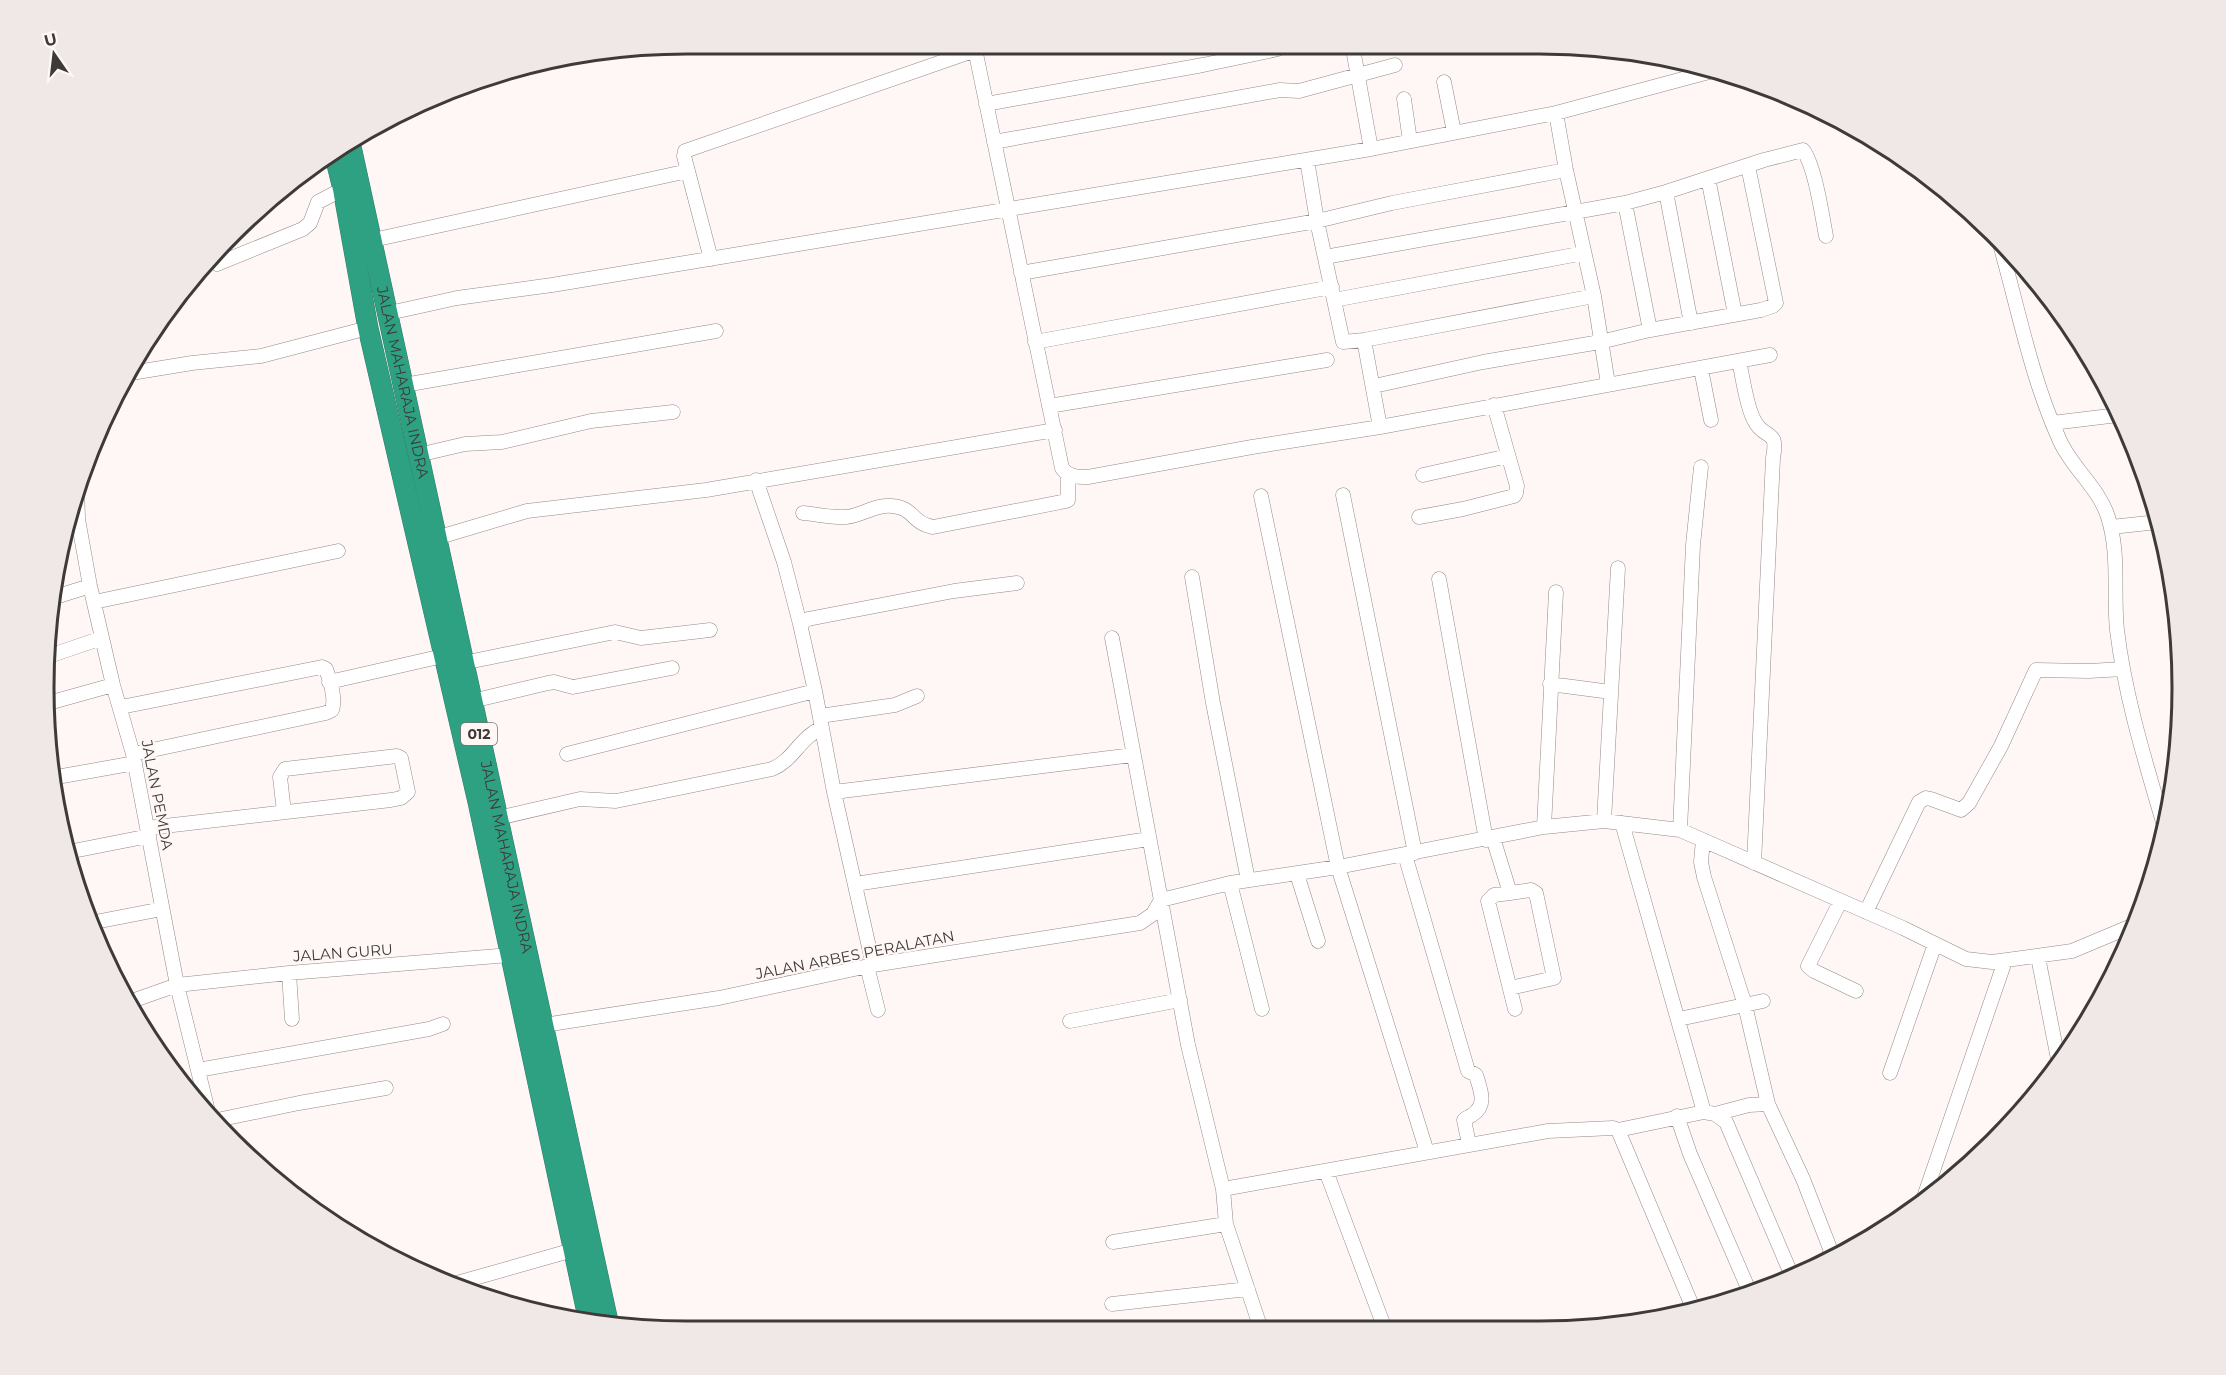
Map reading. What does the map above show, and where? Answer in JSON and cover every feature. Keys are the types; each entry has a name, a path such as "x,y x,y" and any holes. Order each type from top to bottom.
{"highway":[{"name":"JALAN MAHARAJA INDRA","path":"352,151 498,818 513,926 511,955 588,1313"},
{"name":"JALAN MAHARAJA INDRA","path":"336,161 368,328 413,516 443,656 478,802 544,1025 607,1316"}],"street":[{"path":"711,259 685,151 962,54"},
{"path":"977,54 1048,406 1062,468 1068,474 1088,477 1252,447 1380,427 1770,355"},
{"path":"986,104 1255,54"},
{"path":"1354,54 1371,149"},
{"path":"994,141 1280,90 1299,91 1395,65"},
{"path":"389,313 457,298 552,285 1371,149 1556,113 1698,75"},
{"path":"1444,82 1454,132"},
{"path":"1404,99 1410,141"},
{"path":"1556,113 1594,296 1608,384"},
{"path":"1325,257 1625,203 1803,150 1814,178 1826,236"},
{"path":"1307,160 1342,341 1364,340 1594,296"},
{"path":"1374,386 1483,362 1600,342 1650,330 1768,308 1776,303 1748,166"},
{"path":"1021,273 1317,221 1392,203 1566,170"},
{"path":"373,240 688,171"},
{"path":"1708,178 1735,314"},
{"path":"217,264 303,229 310,223 318,202 343,189"},
{"path":"1666,192 1691,322"},
{"path":"1625,203 1650,330"},
{"path":"1035,342 1584,252"},
{"path":"2004,258 2039,385 2052,423 2061,444 2108,514 2117,573 2117,629 2123,669 2160,811"},
{"path":"139,372 192,363 261,356 368,328"},
{"path":"404,385 716,331"},
{"path":"1364,340 1380,427"},
{"path":"1048,406 1327,360"},
{"path":"1740,361 1754,421 1773,438 1776,444 1773,458 1754,863"},
{"path":"1701,369 1711,420"},
{"path":"1419,517 1514,496 1517,490 1494,405"},
{"path":"418,454 465,444 502,442 591,421 673,412"},
{"path":"2052,423 2111,416"},
{"path":"436,538 527,511 659,497 1055,430"},
{"path":"1423,475 1508,456"},
{"path":"1680,830 1693,545 1701,467"},
{"path":"803,513 847,517 889,505 906,508 917,521 933,527 1066,501 1068,500 1068,474"},
{"path":"756,480 784,562 800,624 855,884 878,1010"},
{"path":"1343,495 1409,854 1468,1071 1476,1075 1483,1096 1482,1102 1474,1113 1464,1120 1469,1144"},
{"path":"1261,496 1338,867 1427,1152"},
{"path":"2111,527 2150,523"},
{"name":"JALAN PEMDA","path":"74,530 134,759 177,986 205,1097"},
{"path":"94,602 338,551"},
{"path":"1604,821 1618,568"},
{"path":"1192,577 1213,703 1248,880"},
{"path":"1439,579 1490,839 1510,893"},
{"path":"800,624 807,619 942,593 1017,583"},
{"path":"61,595 90,586"},
{"path":"1544,827 1556,592"},
{"path":"463,663 615,632 641,638 710,630"},
{"path":"55,654 102,638"},
{"path":"1112,638 1188,1045 1223,1189 1226,1224 1258,1321"},
{"path":"329,682 443,656"},
{"path":"60,776 326,713 332,710 333,704 326,669 322,668 121,707"},
{"path":"472,701 554,682 573,687 672,668"},
{"path":"1866,912 1919,802 1931,798 1961,810 1969,803 2003,741 2036,670 2123,669"},
{"path":"1550,684 1611,692"},
{"path":"54,701 114,685"},
{"path":"567,754 815,691"},
{"path":"498,818 580,799 616,801 772,769 786,762 821,722 895,705 917,696"},
{"path":"834,792 1133,755"},
{"path":"76,850 148,832 401,798 408,792 401,758 397,756 285,769 280,777 284,812"},
{"path":"1161,900 1230,883 1338,867 1544,827 1604,821 1680,830 1966,959 1992,962 2038,957 2079,949 2124,929"},
{"path":"1622,823 1709,1113 1726,1122 1789,1269"},
{"path":"855,884 1149,838"},
{"path":"1703,840 1701,862 1704,877 1745,1005 1768,1104 1813,1204 1827,1252"},
{"path":"1297,874 1318,941"},
{"path":"1230,883 1262,1009"},
{"path":"1510,988 1554,978 1536,893 1531,890 1494,895 1488,901 1515,1009"},
{"name":"JALAN ARBES PERALATAN","path":"544,1025 719,998 870,966 1140,923 1153,914 1161,900"},
{"path":"1840,902 1808,966 1856,991"},
{"path":"99,921 162,909"},
{"path":"1890,1073 1935,944"},
{"name":"JALAN GURU","path":"136,1000 177,986 289,973 511,955"},
{"path":"2038,957 2056,1051"},
{"path":"1927,1187 2005,961"},
{"path":"289,973 292,1019"},
{"path":"1070,1021 1180,1000"},
{"path":"1679,1019 1763,1001"},
{"path":"198,1070 429,1029 442,1024"},
{"path":"224,1119 386,1088"},
{"path":"1223,1189 1548,1131 1605,1127 1618,1130 1677,1116 1768,1104"},
{"path":"1677,1116 1690,1154 1747,1285"},
{"path":"1618,1130 1690,1302"},
{"path":"1326,1171 1382,1321"},
{"path":"1113,1242 1226,1224"},
{"path":"466,1281 573,1250"},
{"path":"1112,1304 1248,1289"}]}
